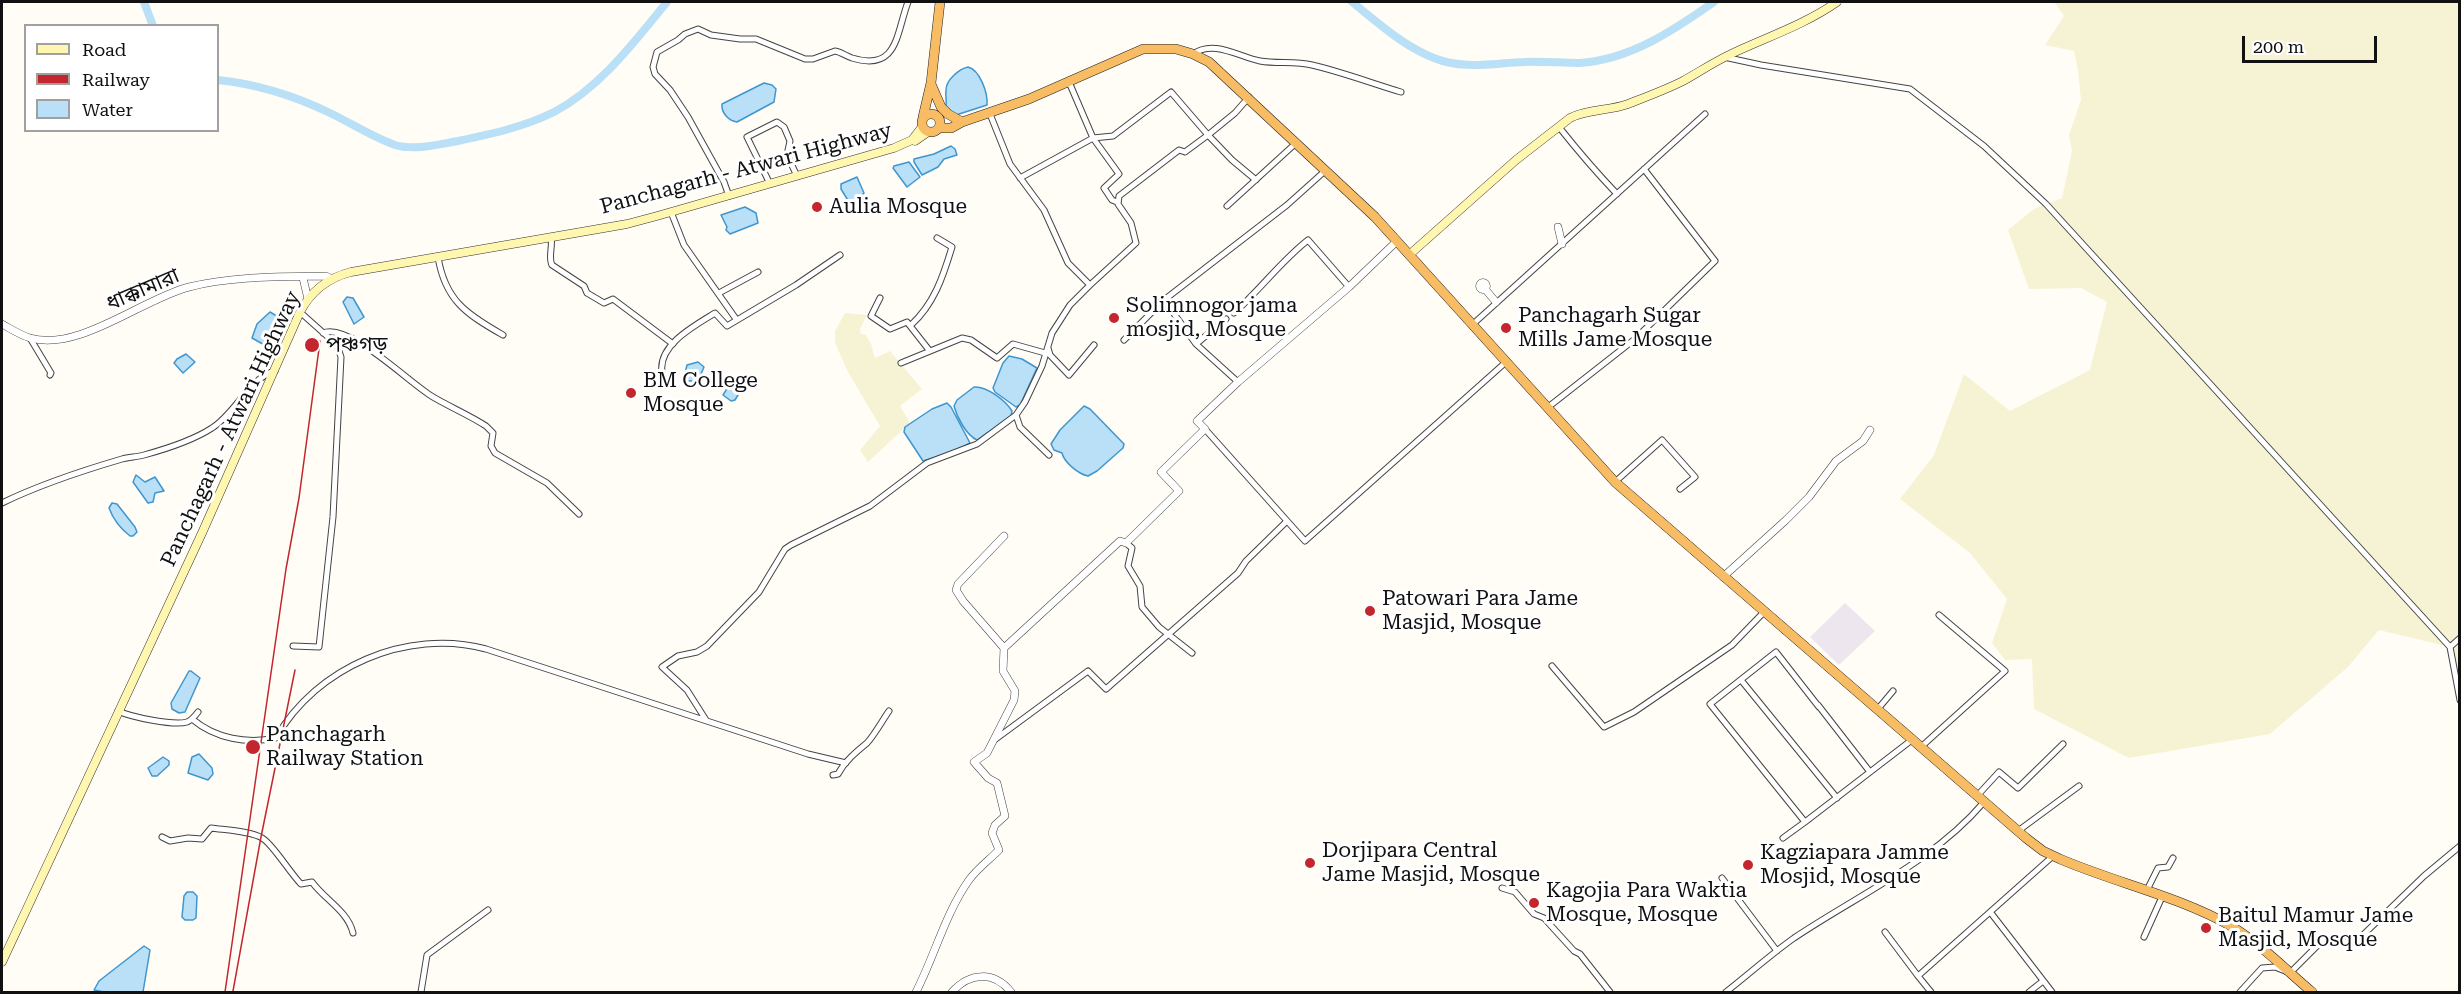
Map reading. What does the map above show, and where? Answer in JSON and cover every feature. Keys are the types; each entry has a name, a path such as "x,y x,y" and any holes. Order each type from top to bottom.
{"highway":[{"path":"924,125 940,2"},
{"path":"931,83 941,107 959,120 990,114 1143,49 1168,48 1193,54 1215,66 1327,170 1397,241 1615,482 1980,799 2018,831 2053,856 2207,915 2237,930 2313,993"},
{"path":"927,104 940,121 942,129"},
{"path":"924,125 929,113 934,114"},
{"path":"924,125 935,131 954,127 959,120"}],"main road":[{"path":"1409,255 1516,160 1578,114 1595,113 1624,106 1680,82 1724,57 1789,30 1837,2"},
{"name":"Panchagarh - Atwari Highway","path":"2,962 202,533 300,312 308,299 332,279 349,272 634,222 729,196 914,142 924,125"}],"street":[{"path":"729,196 724,182 688,117 670,90 655,74 653,67 657,51 698,29 711,35 756,39 809,60 835,51 853,58 882,60 887,57 894,46 908,2"},
{"path":"1193,54 1205,49 1218,49 1259,60 1309,64 1401,92"},
{"path":"1724,57 1761,65 1910,88 1984,146 2046,204 2450,647 2460,700"},
{"path":"706,720 687,690 662,667 678,656 697,652 707,646 759,592 785,549 870,506 927,463 977,444 1016,415 1034,386 1052,333 1063,314 1090,285 1136,243 1131,223 1104,188 1119,174 1093,138 1069,82"},
{"path":"1020,178 1093,138 1113,136 1171,92 1208,135 1256,180"},
{"path":"1117,202 1119,196 1179,150 1186,151 1208,135 1235,113 1249,97"},
{"path":"990,114 1007,159 1044,210 1068,263 1090,285"},
{"path":"1472,324 1705,114"},
{"path":"770,184 747,136 777,122 784,127 790,141 788,158 797,176"},
{"path":"1558,128 1617,194"},
{"path":"1227,206 1297,142"},
{"path":"1547,408 1635,339 1715,261 1644,169"},
{"path":"1124,340 1164,300 1287,205 1327,170"},
{"path":"671,212 684,245 736,319"},
{"path":"1558,227 1562,244"},
{"path":"551,237 552,248 549,260 552,265 584,286 587,293 597,299 607,304 613,299 673,344"},
{"path":"911,326 926,312 952,247 937,238"},
{"path":"1234,313 1254,296 1280,266 1308,240 1349,287"},
{"path":"1397,241 1349,287 1238,382 1197,421 1305,541 1506,362"},
{"path":"662,372 662,358 673,344 715,313 725,325 796,285 840,255"},
{"path":"438,256 442,279 455,301 503,335"},
{"path":"719,293 758,272"},
{"name":"ধাক্কামারা","path":"2,324 30,338 51,339 83,333 163,296 189,287 221,282 326,276 332,279"},
{"path":"303,278 308,299"},
{"path":"1485,289 1496,302"},
{"path":"880,298 871,316 890,329 905,321 929,350"},
{"path":"1164,300 1196,344 1238,382"},
{"path":"293,646 319,647 333,517 341,357 339,347 300,312"},
{"path":"1196,344 1226,319"},
{"path":"323,333 330,331 368,346 417,386 486,426 493,433 491,446 495,453 542,480 579,514"},
{"path":"30,338 51,373 50,375"},
{"path":"901,363 962,338 971,340 997,358 1013,344 1045,353"},
{"path":"1047,346 1050,356 1069,375 1094,345"},
{"path":"2,503 33,489 198,436 225,419 257,381 274,371"},
{"path":"1016,415 1020,427 1048,455"},
{"path":"1126,543 1179,491 1161,472 1205,429"},
{"path":"1723,577 1786,520 1809,496 1836,461 1863,441 1870,430"},
{"path":"1615,482 1662,440 1695,477 1680,489"},
{"path":"992,742 1088,671 1106,689 1238,573 1246,561 1287,521"},
{"path":"916,993 948,916 970,878 999,850 992,833 995,825 1005,816 997,783 988,778 974,762 987,753 1014,700 1015,691 1003,671 1004,648 956,590 958,584 1004,536"},
{"path":"1004,648 1120,541 1132,548 1128,566 1140,586 1142,607 1167,633 1192,653"},
{"path":"1552,666 1604,727 1634,712 1732,645 1764,612"},
{"path":"1921,747 2005,670 1939,615"},
{"path":"2450,647 2460,638"},
{"path":"192,719 226,738 258,741 276,738 311,695 348,668 390,650 451,642 486,649 808,754 846,763"},
{"path":"1804,822 1710,704 1776,652 1870,772"},
{"path":"1741,680 1837,798"},
{"path":"1877,710 1893,691"},
{"path":"118,711 130,716 178,722 192,719 198,712"},
{"path":"833,775 838,774 867,742 889,711"},
{"path":"1783,838 1912,739"},
{"path":"1726,993 1777,951 1906,868 1974,813 1980,799 1999,772 2018,788 2063,744"},
{"path":"2018,831 2079,786"},
{"path":"162,837 170,841 188,838 202,839 212,828 261,837 301,884 312,882 330,900 353,933"},
{"path":"2240,993 2262,968 2274,967 2290,973 2322,940 2344,943 2363,935 2424,876 2460,846"},
{"path":"1918,976 1991,914 2053,856"},
{"path":"2146,892 2158,868 2168,867 2173,858"},
{"path":"1722,878 1777,951"},
{"path":"1502,888 1515,892 1534,914 1544,918 1574,951 1580,954 1610,993"},
{"path":"2144,937 2162,897"},
{"path":"421,993 427,956 488,910"},
{"path":"1991,914 2052,993"},
{"path":"1885,932 1931,993"},
{"path":"952,993 973,977 986,975 1003,983 1011,993"},
{"path":"2029,993 2043,981"}],"shaded area":[{"path":"2054,2 2459,2 2459,684 2450,647 2379,630 2348,667 2270,734 2129,758 2034,709 2032,659 2005,660 1992,643 2007,599 1970,553 1900,499 1934,455 1964,374 2010,411 2090,370 2107,302 2081,288 2029,289 2008,230 2034,209 2062,198 2072,151 2069,135 2081,100 2078,70 2074,51 2045,45 2064,16"},
{"path":"845,313 867,315 860,329 861,334 866,335 871,344 875,358 890,351 922,389 900,406 910,423 868,462 860,450 880,426 848,372 835,343 835,331"},
{"path":"1845,603 1875,631 1839,665 1810,637"}],"water":[{"path":"968,67 976,73 982,83 987,105 956,115 945,110 948,82"},
{"path":"764,83 776,89 774,102 737,122 726,116 722,104"},
{"path":"951,146 957,155 944,159 938,167 922,175 914,159 934,154"},
{"path":"909,162 920,177 907,187 893,168"},
{"path":"857,177 864,193 857,200 849,202 841,189 841,184"},
{"path":"745,207 756,213 758,223 730,234 726,230 727,227 721,215"},
{"path":"347,297 353,298 364,317 354,324 343,302"},
{"path":"270,312 280,318 273,340 268,347 252,338 257,324"},
{"path":"186,354 195,362 183,373 174,363"},
{"path":"1009,356 1022,359 1037,368 1020,405 1016,407 995,392 993,388 1003,363"},
{"path":"698,362 704,367 698,381 686,381 684,377 687,365"},
{"path":"733,379 737,379 744,385 735,400 731,401 723,395"},
{"path":"974,387 985,389 996,395 1012,411 1011,416 977,440 969,434 954,406 957,400"},
{"path":"947,403 970,443 952,452 923,461 904,432 905,427 932,409"},
{"path":"1084,406 1090,409 1124,444 1123,448 1088,476 1072,467 1062,453 1054,450 1051,444 1060,430"},
{"path":"136,475 145,482 155,477 164,491 155,493 153,502 148,503 133,482"},
{"path":"112,503 117,504 135,527 137,532 133,536 130,536 115,520 109,508"},
{"path":"189,671 200,678 185,712 179,713 172,709 171,703"},
{"path":"199,754 212,768 213,774 208,780 188,773 192,757"},
{"path":"163,757 169,761 169,765 157,776 152,776 148,768"},
{"path":"187,892 193,892 197,896 196,918 193,920 185,920 182,917 184,896"},
{"path":"144,946 150,950 143,992 94,990 99,981"}],"waterway":[{"path":"144,2 152,24"},
{"path":"219,80 247,84 303,101 395,145 402,147 435,145 483,136 519,126 554,112 571,102 616,63 667,2"},
{"path":"1352,2 1412,47 1445,62 1467,65 1598,61 1651,42 1714,2"}],"railway":[{"path":"225,992 286,569 299,498 320,341"},
{"path":"233,991 295,670"}],"place":[{"name":"Aulia Mosque","path":"817,207"},
{"name":"Solimnogor jama mosjid, Mosque","path":"1114,318"},
{"name":"Panchagarh Sugar Mills Jame Mosque","path":"1506,328"},
{"name":"পঞ্চগড়","path":"312,345"},
{"name":"BM College Mosque","path":"631,393"},
{"name":"Patowari Para Jame Masjid, Mosque","path":"1370,611"},
{"name":"Panchagarh Railway Station","path":"253,747"},
{"name":"Dorjipara Central Jame Masjid, Mosque","path":"1310,863"},
{"name":"Kagziapara Jamme Mosjid, Mosque","path":"1748,865"},
{"name":"Kagojia Para Waktia Mosque, Mosque","path":"1534,903"},
{"name":"Baitul Mamur Jame Masjid, Mosque","path":"2206,928"}]}
